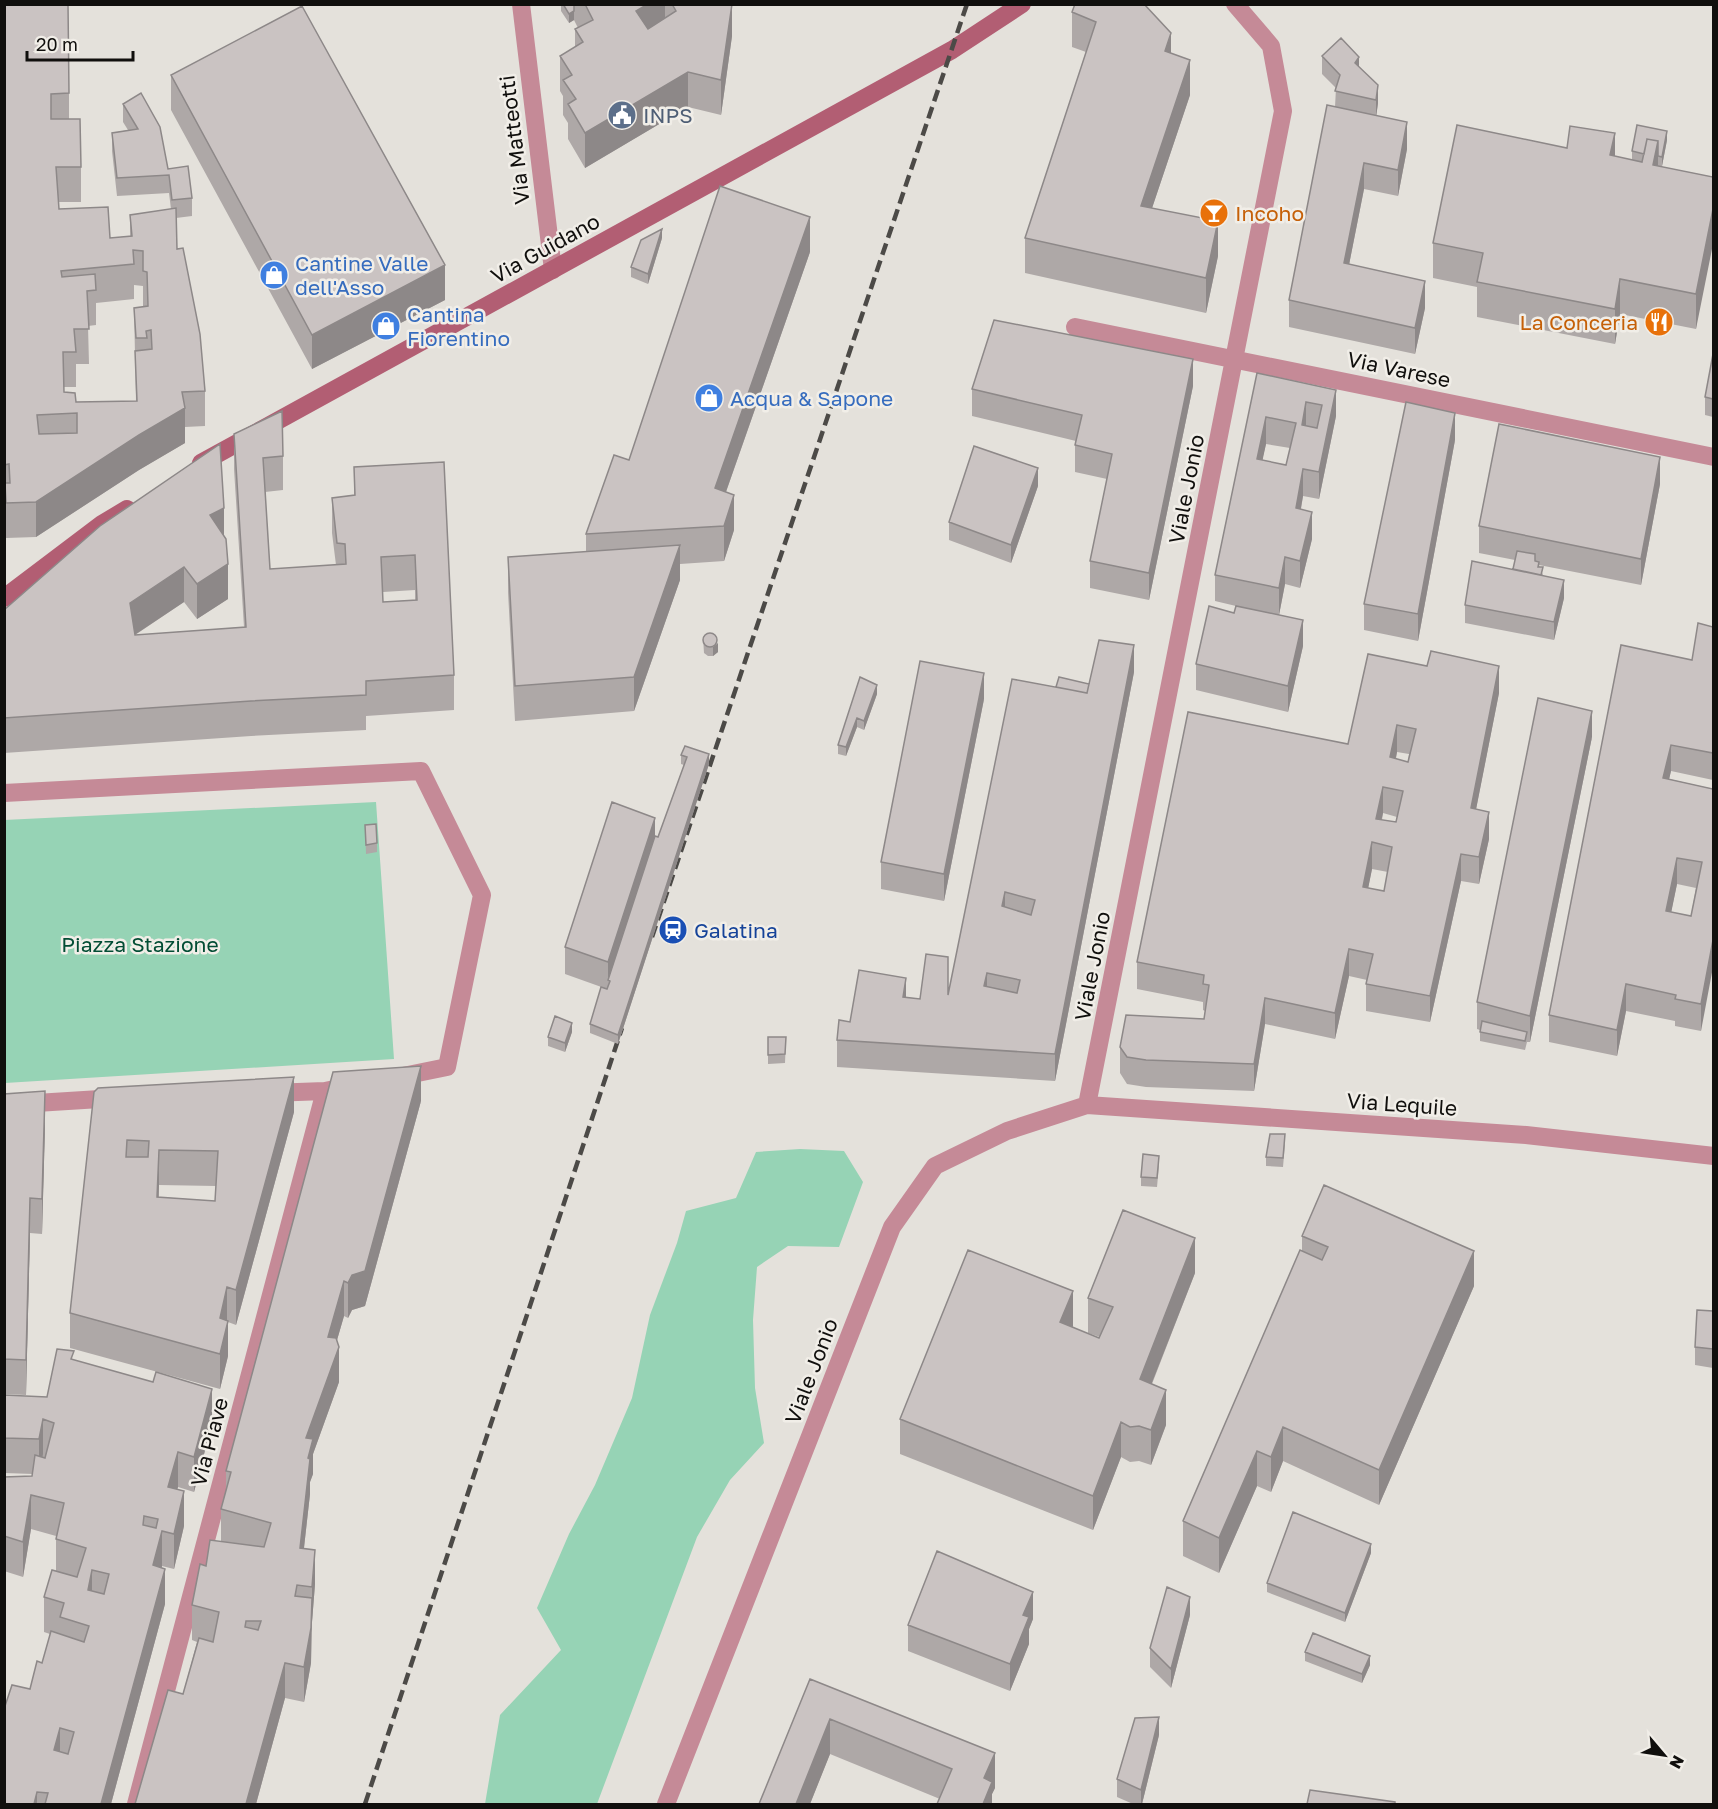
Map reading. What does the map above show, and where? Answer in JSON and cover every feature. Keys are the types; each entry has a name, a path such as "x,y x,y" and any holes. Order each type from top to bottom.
{"main road":[{"name":"Via Guidano","path":"189,470 952,50 1022,4"},
{"path":"4,598 102,524 141,500"}],"street":[{"name":"Via Matteotti","path":"521,4 553,270"},
{"name":"Viale Jonio","path":"666,1804 892,1227 936,1166 1007,1131 1087,1105 1283,111 1271,46 1234,4"},
{"name":"Via Varese","path":"1075,327 1713,457"},
{"path":"4,793 421,771 482,895 447,1067 325,1091 254,1093"},
{"name":"Via Piave","path":"136,1804 325,1091"},
{"path":"4,1105 136,1097"},
{"name":"Via Lequile","path":"1087,1105 1526,1135 1713,1156"}],"green space":[{"name":"Piazza Stazione","path":"376,802 394,1059 5,1083 4,820"},
{"path":"800,1149 844,1151 863,1182 839,1247 788,1246 757,1267 753,1320 755,1388 764,1443 730,1480 697,1537 597,1804 485,1804 500,1715 561,1650 537,1608 569,1534 595,1485 632,1398 650,1315 677,1243 686,1211 736,1198 756,1152"}],"building":[{"path":"4,4 68,4 69,93 51,94 51,119 80,119 81,167 56,167 59,209 108,207 110,238 132,236 130,215 176,208 177,249 183,248 200,334 205,391 182,392 185,408 36,502 6,503 5,483 10,483 9,464 4,465","holes":["133,250 143,251 143,271 147,272 148,306 134,308 136,338 147,338 146,331 151,330 152,349 135,351 137,401 76,402 75,393 64,392 63,352 76,352 74,329 89,329 87,291 96,290 95,274 62,277 61,271 134,264","77,413 77,433 39,434 37,415"]},
{"path":"563,4 574,4 574,11 569,14"},
{"path":"585,4 648,4 636,11 648,29 676,11 672,4 732,4 721,80 688,72 585,133 568,104 576,99 563,80 572,75 560,56 583,42 575,29 593,20"},
{"path":"1075,4 1144,4 1171,33 1165,51 1190,60 1141,206 1218,221 1206,278 1025,238 1096,22 1072,12"},
{"path":"302,6 445,265 312,335 171,75"},
{"path":"1341,38 1359,57 1355,63 1378,85 1376,100 1335,91 1340,75 1322,56"},
{"path":"141,93 160,127 168,169 188,166 192,198 172,200 169,175 117,178 112,133 138,129 123,104"},
{"path":"1327,105 1407,122 1398,170 1364,163 1344,263 1425,281 1415,328 1289,300"},
{"path":"1457,125 1567,148 1570,126 1615,133 1610,155 1642,162 1647,139 1658,141 1653,165 1713,177 1713,209 1696,294 1620,279 1615,309 1477,282 1483,253 1433,243"},
{"path":"1637,125 1667,131 1662,157 1658,156 1658,141 1647,139 1644,154 1632,151"},
{"path":"720,186 810,217 715,488 734,495 724,526 586,534 614,455 629,460"},
{"path":"662,229 648,274 631,267 641,240"},
{"path":"994,320 1193,359 1149,573 1090,561 1112,454 1075,445 1082,415 972,389"},
{"path":"1713,354 1713,399 1705,397"},
{"path":"1257,373 1336,390 1319,472 1303,469 1296,508 1312,512 1300,561 1285,557 1279,588 1215,575","holes":["1306,402 1322,405 1317,428 1302,425","1266,417 1296,423 1286,465 1257,459"]},
{"path":"1406,402 1455,413 1418,614 1364,604"},
{"path":"282,411 283,456 263,458 270,569 346,564 345,544 337,543 332,498 355,495 354,467 444,462 454,675 366,681 366,695 4,718 4,610 100,526 220,444 224,508 210,515 226,539 228,564 197,584 184,567 130,603 135,635 246,627 234,434","holes":["415,555 417,600 383,602 381,557"]},
{"path":"1499,424 1660,457 1641,559 1479,526"},
{"path":"974,446 1038,468 1011,545 949,522"},
{"path":"680,545 634,677 515,686 508,557"},
{"path":"1517,551 1535,554 1535,561 1539,562 1538,567 1543,567 1541,575 1513,569"},
{"path":"1472,561 1564,580 1554,622 1465,605"},
{"path":"1209,606 1234,613 1236,606 1303,620 1288,686 1196,664"},
{"path":"1698,623 1713,627 1713,753 1671,745 1663,778 1713,789 1713,940 1701,1004 1675,999 1676,995 1626,984 1617,1030 1549,1015 1621,645 1692,660","holes":["1677,858 1702,862 1691,916 1666,911"]},
{"path":"707,633 713,633 717,640 713,647 707,647 703,643 703,637"},
{"path":"1099,640 1134,645 1055,1054 837,1040 839,1020 850,1022 859,970 906,978 903,997 920,999 926,954 948,957 948,995 1012,679 1087,693","holes":["1005,892 1035,900 1031,915 1002,906","987,973 1020,980 1017,993 984,986"]},
{"path":"1431,651 1499,666 1471,808 1489,812 1479,857 1461,854 1430,996 1366,984 1373,954 1349,949 1335,1013 1265,998 1254,1064 1146,1060 1127,1057 1120,1047 1126,1015 1204,1019 1209,985 1203,984 1204,975 1137,962 1188,712 1348,744 1368,654 1427,666","holes":["1397,725 1416,729 1408,762 1390,757","1383,787 1403,791 1396,822 1376,819","1372,842 1392,847 1384,891 1363,887"]},
{"path":"920,661 984,673 944,874 881,862"},
{"path":"860,677 877,685 864,721 857,718 846,747 838,745"},
{"path":"1059,677 1089,684 1087,693 1056,687"},
{"path":"1538,698 1592,711 1530,1016 1477,1002"},
{"path":"685,746 709,754 618,1035 590,1024 601,987 607,989 610,981 608,980 655,836 658,837 687,757 681,755"},
{"path":"612,802 655,818 608,962 565,947"},
{"path":"376,824 377,843 366,845 365,825"},
{"path":"555,1016 572,1023 565,1043 548,1037"},
{"path":"1482,1021 1527,1032 1525,1041 1480,1032"},
{"path":"768,1037 786,1037 785,1054 768,1055"},
{"path":"421,1066 365,1271 352,1275 348,1283 344,1281 328,1337 336,1338 339,1347 306,1438 313,1439 308,1458 310,1459 300,1548 315,1550 312,1587 297,1585 295,1596 312,1598 311,1628 304,1667 285,1663 246,1804 135,1804 168,1690 183,1694 199,1638 213,1642 219,1612 192,1605 200,1564 206,1566 210,1540 264,1547 271,1523 221,1509 231,1472 226,1471 333,1072","holes":["246,1621 261,1621 258,1630 245,1627"]},
{"path":"294,1077 236,1290 227,1287 220,1318 228,1321 220,1354 70,1313 94,1092 98,1088","holes":["127,1140 149,1141 148,1157 126,1157","159,1150 218,1151 215,1201 157,1197"]},
{"path":"45,1091 42,1199 30,1198 26,1360 4,1359 4,1094"},
{"path":"1270,1134 1285,1134 1283,1158 1266,1157"},
{"path":"1143,1154 1159,1156 1157,1178 1141,1177"},
{"path":"1324,1185 1474,1251 1379,1470 1283,1427 1271,1457 1257,1451 1219,1538 1183,1521 1300,1250 1322,1260 1328,1247 1302,1236"},
{"path":"1123,1210 1195,1238 1140,1379 1166,1390 1151,1430 1139,1426 1130,1427 1121,1422 1093,1496 900,1419 968,1250 1073,1291 1060,1322 1099,1338 1113,1307 1088,1298"},
{"path":"1697,1310 1713,1311 1713,1349 1695,1347"},
{"path":"57,1349 74,1351 71,1359 153,1382 156,1372 212,1389 194,1457 178,1452 168,1487 184,1491 174,1534 162,1531 153,1565 165,1569 101,1804 45,1804 48,1793 37,1792 34,1804 4,1804 4,1709 12,1685 30,1689 37,1661 42,1663 51,1631 84,1642 89,1626 60,1617 64,1603 44,1597 52,1570 77,1577 86,1548 56,1539 64,1503 31,1495 23,1542 4,1536 4,1477 32,1476 35,1455 45,1458 54,1423 43,1419 39,1439 4,1438 4,1395 47,1397","holes":["144,1516 158,1519 156,1528 143,1525","92,1570 109,1574 104,1594 88,1590","60,1728 74,1732 68,1754 54,1750"]},
{"path":"1293,1512 1371,1544 1345,1613 1267,1583"},
{"path":"937,1551 1033,1592 1023,1615 1029,1617 1010,1664 908,1625"},
{"path":"1167,1587 1190,1597 1171,1669 1150,1648"},
{"path":"1313,1633 1370,1656 1362,1674 1305,1652"},
{"path":"810,1679 995,1753 984,1778 992,1782 983,1804 937,1804 952,1769 830,1719 796,1804 759,1804"},
{"path":"1159,1717 1141,1790 1117,1779 1135,1718"},
{"path":"1310,1790 1395,1802 1395,1804 1307,1804"}],"railway":[{"path":"652,937 967,4"},
{"path":"365,1804 622,1028"}],"place":[{"name":"INPS","path":"622,115"},
{"name":"Incoho","path":"1214,213"},
{"name":"Cantine Valle dell'Asso","path":"274,275"},
{"name":"La Conceria","path":"1659,322"},
{"name":"Cantina Fiorentino","path":"386,326"},
{"name":"Acqua & Sapone","path":"709,398"},
{"name":"Galatina","path":"673,930"}]}
